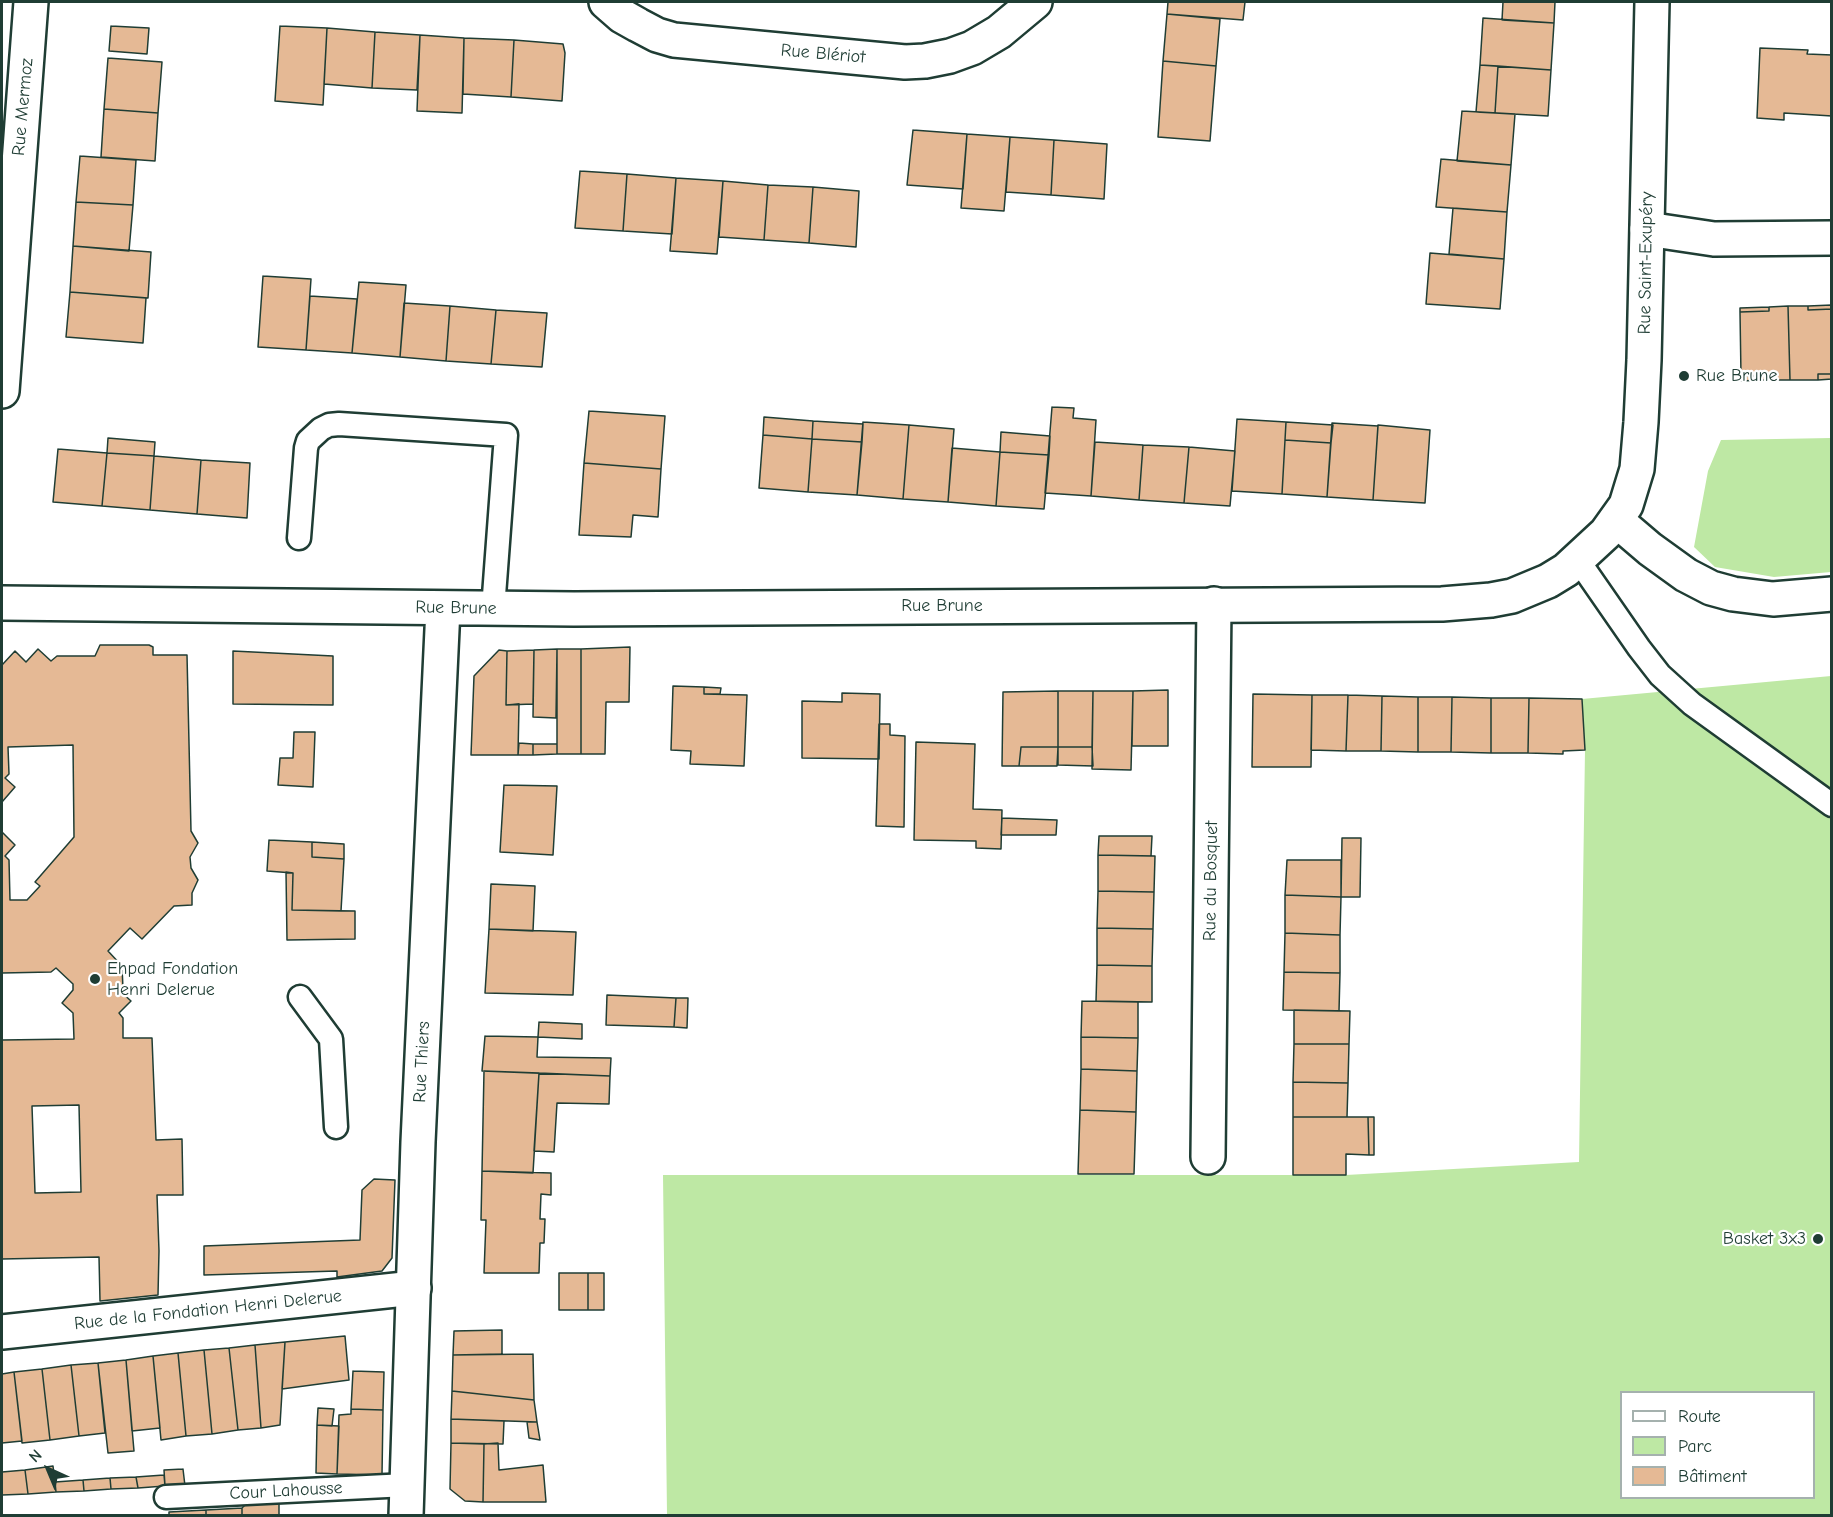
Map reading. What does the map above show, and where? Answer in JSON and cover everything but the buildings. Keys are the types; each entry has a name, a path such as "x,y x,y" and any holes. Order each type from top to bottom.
{"street":[{"name":"Rue Mermoz","path":"2,391 31,2"},
{"name":"Rue Blériot","path":"606,2 638,26 674,40 905,62 950,56 972,48 999,32 1035,2"},
{"name":"Rue Saint-Exupéry","path":"1616,520 1626,505 1632,488 1639,451 1643,381 1652,2"},
{"path":"2,172 13,230"},
{"path":"1647,229 1714,239 1832,238"},
{"path":"1616,520 1677,568 1711,588 1732,594 1773,599 1832,594"},
{"name":"Rue Brune","path":"2,603 493,609 1442,604 1512,596 1548,581 1578,560 1616,520"},
{"name":"Rue du Bosquet","path":"1208,1157 1214,604"},
{"name":"Rue Thiers","path":"406,1500 418,1142 443,608"},
{"name":"Rue de la Fondation Henri Delerue","path":"2,1332 414,1288"}],"lane":[{"path":"299,538 306,448 308,441 328,425 506,435 493,609"},
{"path":"1578,560 1660,675 1692,704 1832,805"},
{"path":"300,997 330,1039 336,1127"},
{"name":"Cour Lahousse","path":"166,1497 406,1500"}],"green space":[{"path":"1831,438 1831,572 1774,577 1715,567 1694,547 1708,471 1721,440"},
{"path":"1831,676 1831,1515 667,1515 663,1175 1346,1175 1579,1162 1585,750 1582,699"}],"place":[{"name":"Rue Brune","path":"1684,376"},
{"name":"Ehpad Fondation Henri Delerue","path":"95,979"},
{"name":"Basket 3x3","path":"1818,1239"}]}
